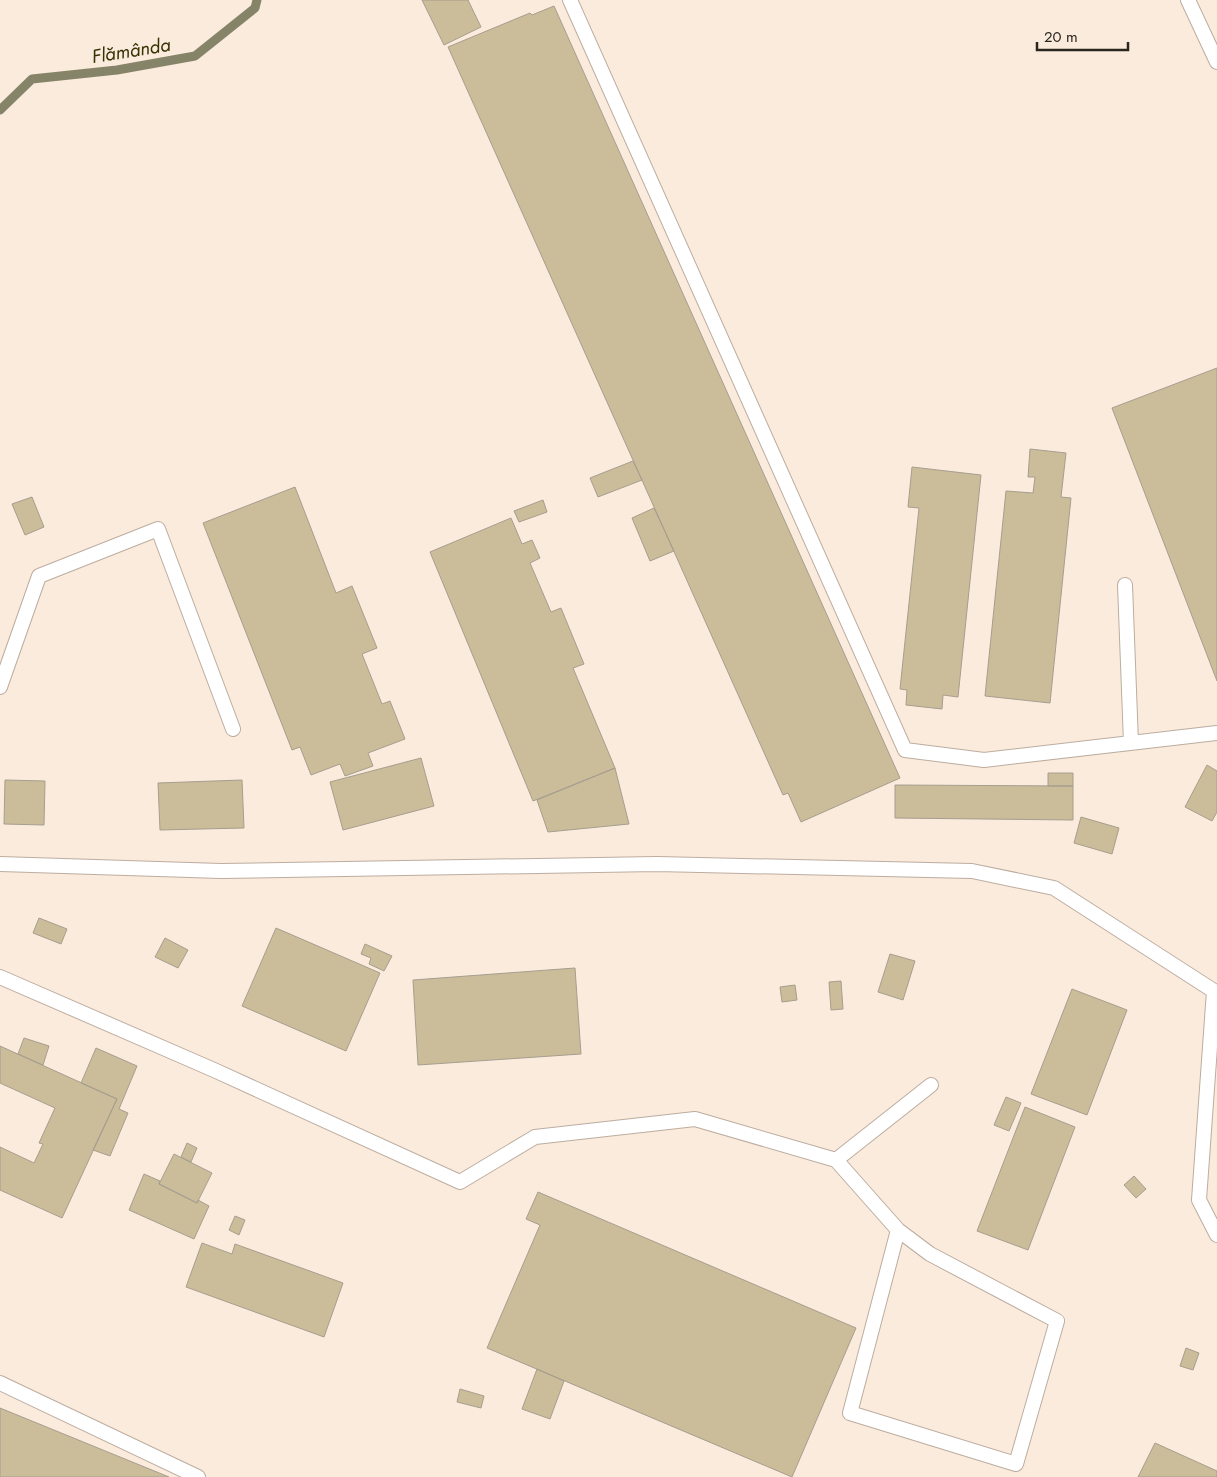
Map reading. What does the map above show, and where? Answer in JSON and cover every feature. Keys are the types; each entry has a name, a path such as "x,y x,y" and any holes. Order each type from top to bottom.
{"lane":[{"path":"570,0 905,750 984,760 1217,733"},
{"path":"1188,0 1217,62"},
{"path":"0,687 39,576 158,529 233,729"},
{"path":"1125,585 1131,743"},
{"path":"0,864 221,871 657,864 972,870 1054,888 1215,992 1199,1200 1217,1235"},
{"path":"0,977 214,1070 460,1182 535,1137 695,1119 836,1160 898,1230 930,1254 1057,1321 1016,1464 850,1413 898,1230"},
{"path":"836,1160 931,1085"},
{"path":"0,1384 198,1477"}],"building":[{"path":"422,0 468,0 481,27 444,45"},
{"path":"554,6 900,778 801,822 788,793 783,795 448,47 530,13 532,15"},
{"path":"1217,368 1217,681 1112,408"},
{"path":"1030,449 1066,453 1061,497 1071,498 1050,703 985,696 1006,491 1033,493 1035,477 1028,477"},
{"path":"633,461 642,480 598,497 590,478"},
{"path":"912,467 981,475 958,697 943,695 942,709 906,705 907,690 900,689 919,508 908,507"},
{"path":"295,487 336,593 352,586 377,648 362,654 382,704 390,701 405,739 368,753 373,766 345,776 340,764 311,775 300,747 292,750 203,523"},
{"path":"32,497 44,527 25,535 12,504"},
{"path":"543,500 547,512 519,522 514,511"},
{"path":"654,508 674,551 650,561 632,518"},
{"path":"511,518 522,544 532,540 540,558 530,563 551,612 561,608 584,664 573,668 615,768 533,801 430,552"},
{"path":"421,758 434,806 343,830 330,782"},
{"path":"1207,765 1217,771 1217,812 1212,821 1185,807"},
{"path":"615,768 629,824 548,832 537,800"},
{"path":"1048,773 1073,773 1073,786 1048,786"},
{"path":"5,780 45,781 44,825 4,824"},
{"path":"242,780 244,828 160,830 158,783"},
{"path":"895,785 1073,786 1073,820 895,818"},
{"path":"1081,817 1119,828 1112,854 1074,843"},
{"path":"39,918 67,929 61,944 33,933"},
{"path":"276,928 380,973 346,1051 242,1006"},
{"path":"165,938 188,950 178,968 155,957"},
{"path":"365,944 392,956 384,971 369,964 371,958 361,954"},
{"path":"890,954 915,961 903,1000 878,992"},
{"path":"575,968 581,1054 418,1065 413,980"},
{"path":"841,981 843,1009 831,1010 829,982"},
{"path":"795,985 797,1000 782,1002 780,987"},
{"path":"1072,989 1127,1010 1087,1115 1031,1094"},
{"path":"24,1038 49,1046 43,1065 18,1054"},
{"path":"0,1046 117,1099 62,1218 0,1190 0,1147 34,1163 43,1144 39,1143 55,1108 0,1083"},
{"path":"96,1048 137,1066 119,1109 128,1113 110,1156 93,1150 117,1099 81,1083"},
{"path":"1006,1097 1021,1103 1009,1131 994,1125"},
{"path":"1025,1107 1075,1127 1028,1250 977,1231"},
{"path":"187,1143 197,1148 191,1162 181,1157"},
{"path":"174,1154 212,1173 197,1203 159,1184"},
{"path":"144,1174 160,1181 159,1184 197,1203 198,1200 209,1206 194,1239 129,1210"},
{"path":"1134,1176 1146,1189 1136,1198 1124,1185"},
{"path":"538,1192 856,1328 792,1477 487,1348 540,1225 526,1219"},
{"path":"235,1216 245,1220 239,1235 229,1230"},
{"path":"202,1243 232,1254 235,1244 343,1283 324,1337 186,1287"},
{"path":"1186,1348 1199,1353 1193,1370 1180,1366"},
{"path":"537,1369 564,1381 550,1419 522,1409"},
{"path":"460,1389 484,1396 481,1408 457,1402"},
{"path":"0,1408 169,1477 0,1477"},
{"path":"1155,1443 1217,1471 1217,1477 1138,1477"}],"waterway":[{"name":"Flămânda","path":"0,110 32,79 117,70 195,56 255,8 257,0"}]}
